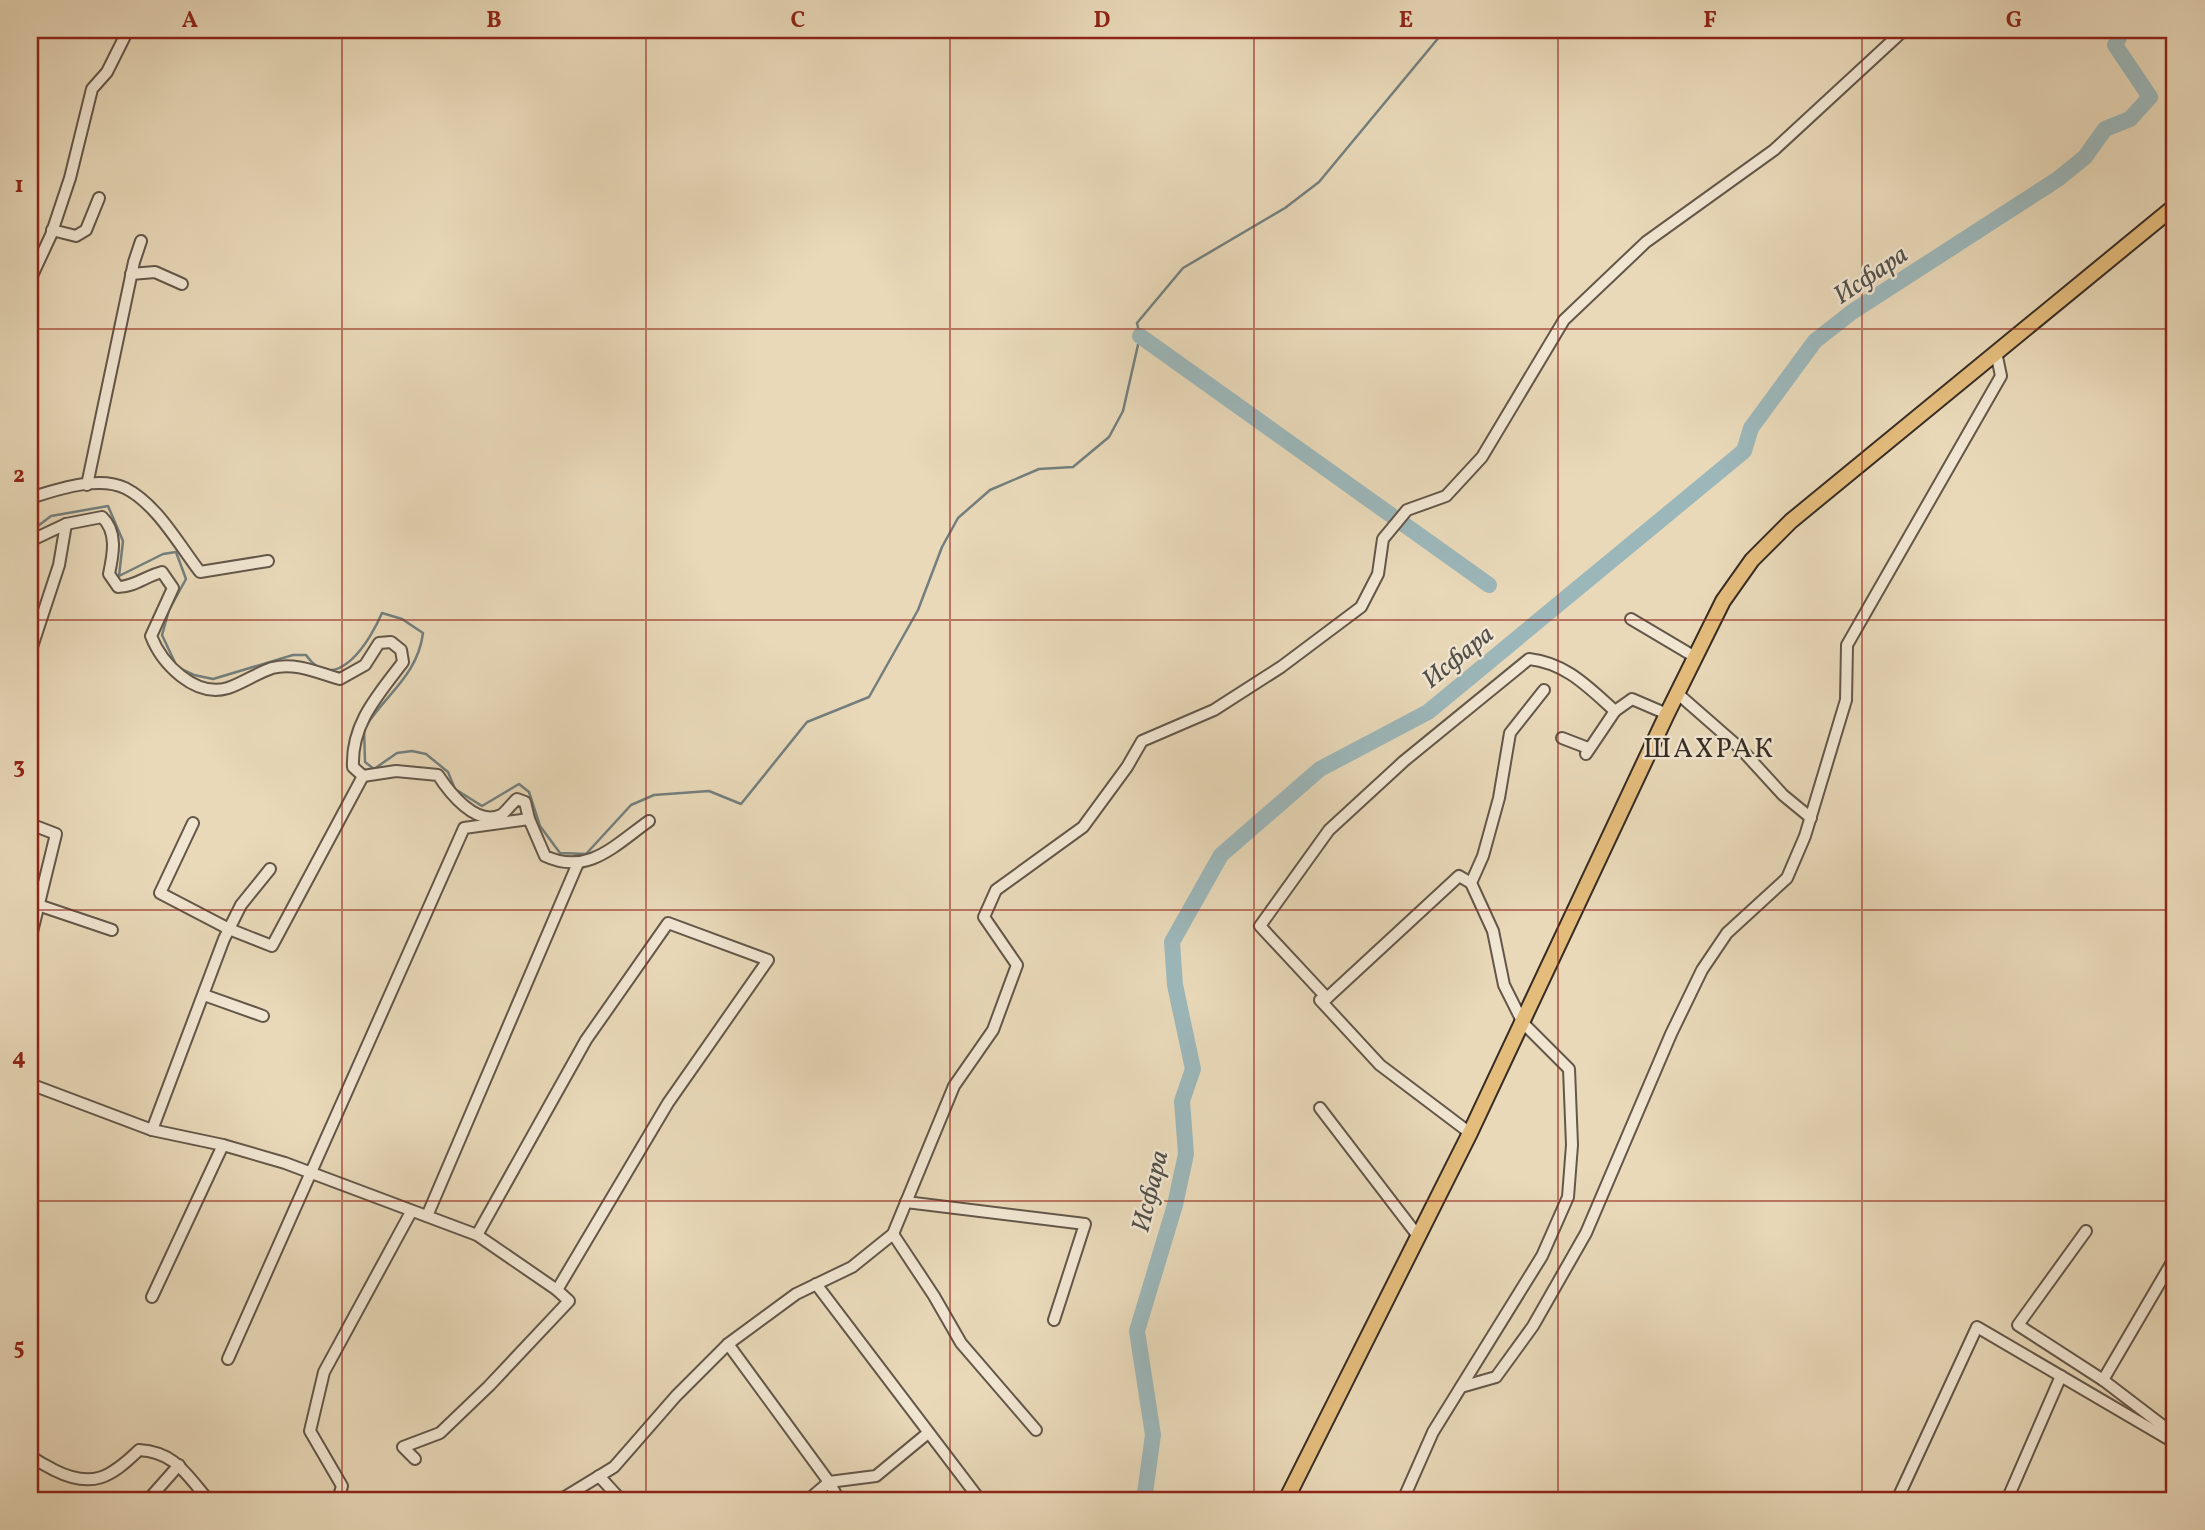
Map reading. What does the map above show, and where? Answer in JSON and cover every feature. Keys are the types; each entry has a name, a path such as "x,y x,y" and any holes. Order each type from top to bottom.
{"main road":[{"path":"1286,1500 1470,1133 1723,601 1752,560 1791,522 2175,206"}],"street":[{"path":"30,279 52,230 70,178 92,89 107,72 128,30"},
{"path":"560,1500 614,1467 676,1396 728,1344 796,1294 852,1266 893,1234 954,1086 993,1030 1017,965 984,917 996,890 1083,827 1142,741 1214,710 1281,667 1361,607 1378,574 1383,539 1407,510 1446,496 1482,457 1564,320 1646,242 1774,150 1904,30"},
{"path":"52,230 76,236 86,230 99,198"},
{"path":"87,485 131,274 141,241"},
{"path":"131,274 155,272 182,284"},
{"path":"1461,1387 1496,1377 1533,1326 1586,1233 1671,1034 1702,971 1727,933 1787,878 1811,818 1846,700 1847,645 2001,376 1996,352"},
{"path":"30,498 100,483 124,488 152,509 200,572 268,561"},
{"path":"30,541 66,524 102,517 108,523 114,541 109,574 118,587 130,587 145,576 162,572 173,588 151,636 157,652 190,682 210,691 228,688 272,668 298,666 340,679 365,665 379,643 391,642 401,650 403,662 359,723 352,748 353,767 363,776"},
{"path":"30,653 59,565 66,524"},
{"path":"1631,619 1695,657"},
{"path":"1327,998 1260,926 1329,830 1405,761 1529,659 1551,662 1584,684 1615,711"},
{"path":"1471,883 1483,856 1499,798 1510,733 1544,690"},
{"path":"1677,693 1741,749 1783,795 1811,818"},
{"path":"1562,738 1587,751 1615,711 1632,699 1667,714"},
{"path":"363,776 396,771 438,775 464,805 485,816 501,814 517,799 525,802 528,819 545,856 562,864 578,863 604,853 649,821"},
{"path":"193,823 160,893 229,929 272,946 363,776"},
{"path":"228,1359 464,828 528,819"},
{"path":"30,824 56,834 35,909 30,940"},
{"path":"427,1216 578,863"},
{"path":"152,1130 229,929 253,887 270,869"},
{"path":"1403,1500 1433,1432 1542,1256 1568,1197 1572,1145 1569,1069 1523,1023 1503,985 1493,931 1471,883 1459,876 1327,998 1320,1000 1380,1065 1470,1133"},
{"path":"35,909 112,930"},
{"path":"477,1235 586,1040 668,923 768,960 668,1103 558,1290"},
{"path":"204,995 262,1016"},
{"path":"30,1084 152,1130 223,1145 285,1163 477,1235 558,1290 569,1301 489,1386 440,1433 403,1447 415,1459"},
{"path":"1320,1108 1418,1236"},
{"path":"152,1297 223,1145"},
{"path":"906,1202 1085,1224 1054,1320"},
{"path":"338,1500 342,1486 310,1431 324,1372 411,1212"},
{"path":"2086,1231 2018,1325 2103,1380 2175,1435"},
{"path":"893,1234 961,1343 1036,1430"},
{"path":"2103,1380 2175,1257"},
{"path":"816,1284 980,1500"},
{"path":"1897,1500 1977,1327 2175,1443"},
{"path":"728,1344 829,1482 839,1500"},
{"path":"2007,1500 2061,1376"},
{"path":"807,1500 829,1482 876,1476 929,1433"},
{"path":"30,1455 85,1481 106,1476 139,1450 159,1451 179,1465 205,1496 204,1500"},
{"path":"148,1500 179,1465"},
{"path":"599,1476 621,1500"}],"waterway":[{"path":"364,728 365,762 374,769 397,753 412,751 426,754 448,772 455,789 482,806 519,784 529,792 540,826 560,853 586,854 631,805 654,795 709,791 741,804 807,722 869,697 918,610 942,547 958,518 990,490 1039,469 1073,467 1109,437 1123,411 1140,336 1137,323 1183,268 1285,208 1319,182 1445,30"},
{"name":"Исфара","path":"1144,1500 1153,1435 1137,1331 1175,1205 1186,1154 1182,1101 1193,1069 1175,985 1172,942 1221,855 1320,769 1428,712 1744,451 1751,428 1815,341 1852,312 2058,179 2085,157 2105,129 2130,119 2150,97 2115,45 2123,30"},
{"path":"1140,336 1489,585"},
{"path":"30,532 51,516 108,506 123,541 119,576 163,554 176,552 186,579 169,610 162,635 177,667 194,675 213,679 293,655 306,655 317,667 329,670 351,660 370,637 382,613 402,619 423,633 420,647 409,671 368,723"}],"district":[{"name":"ШАХРАК","path":"1709,747"}]}
